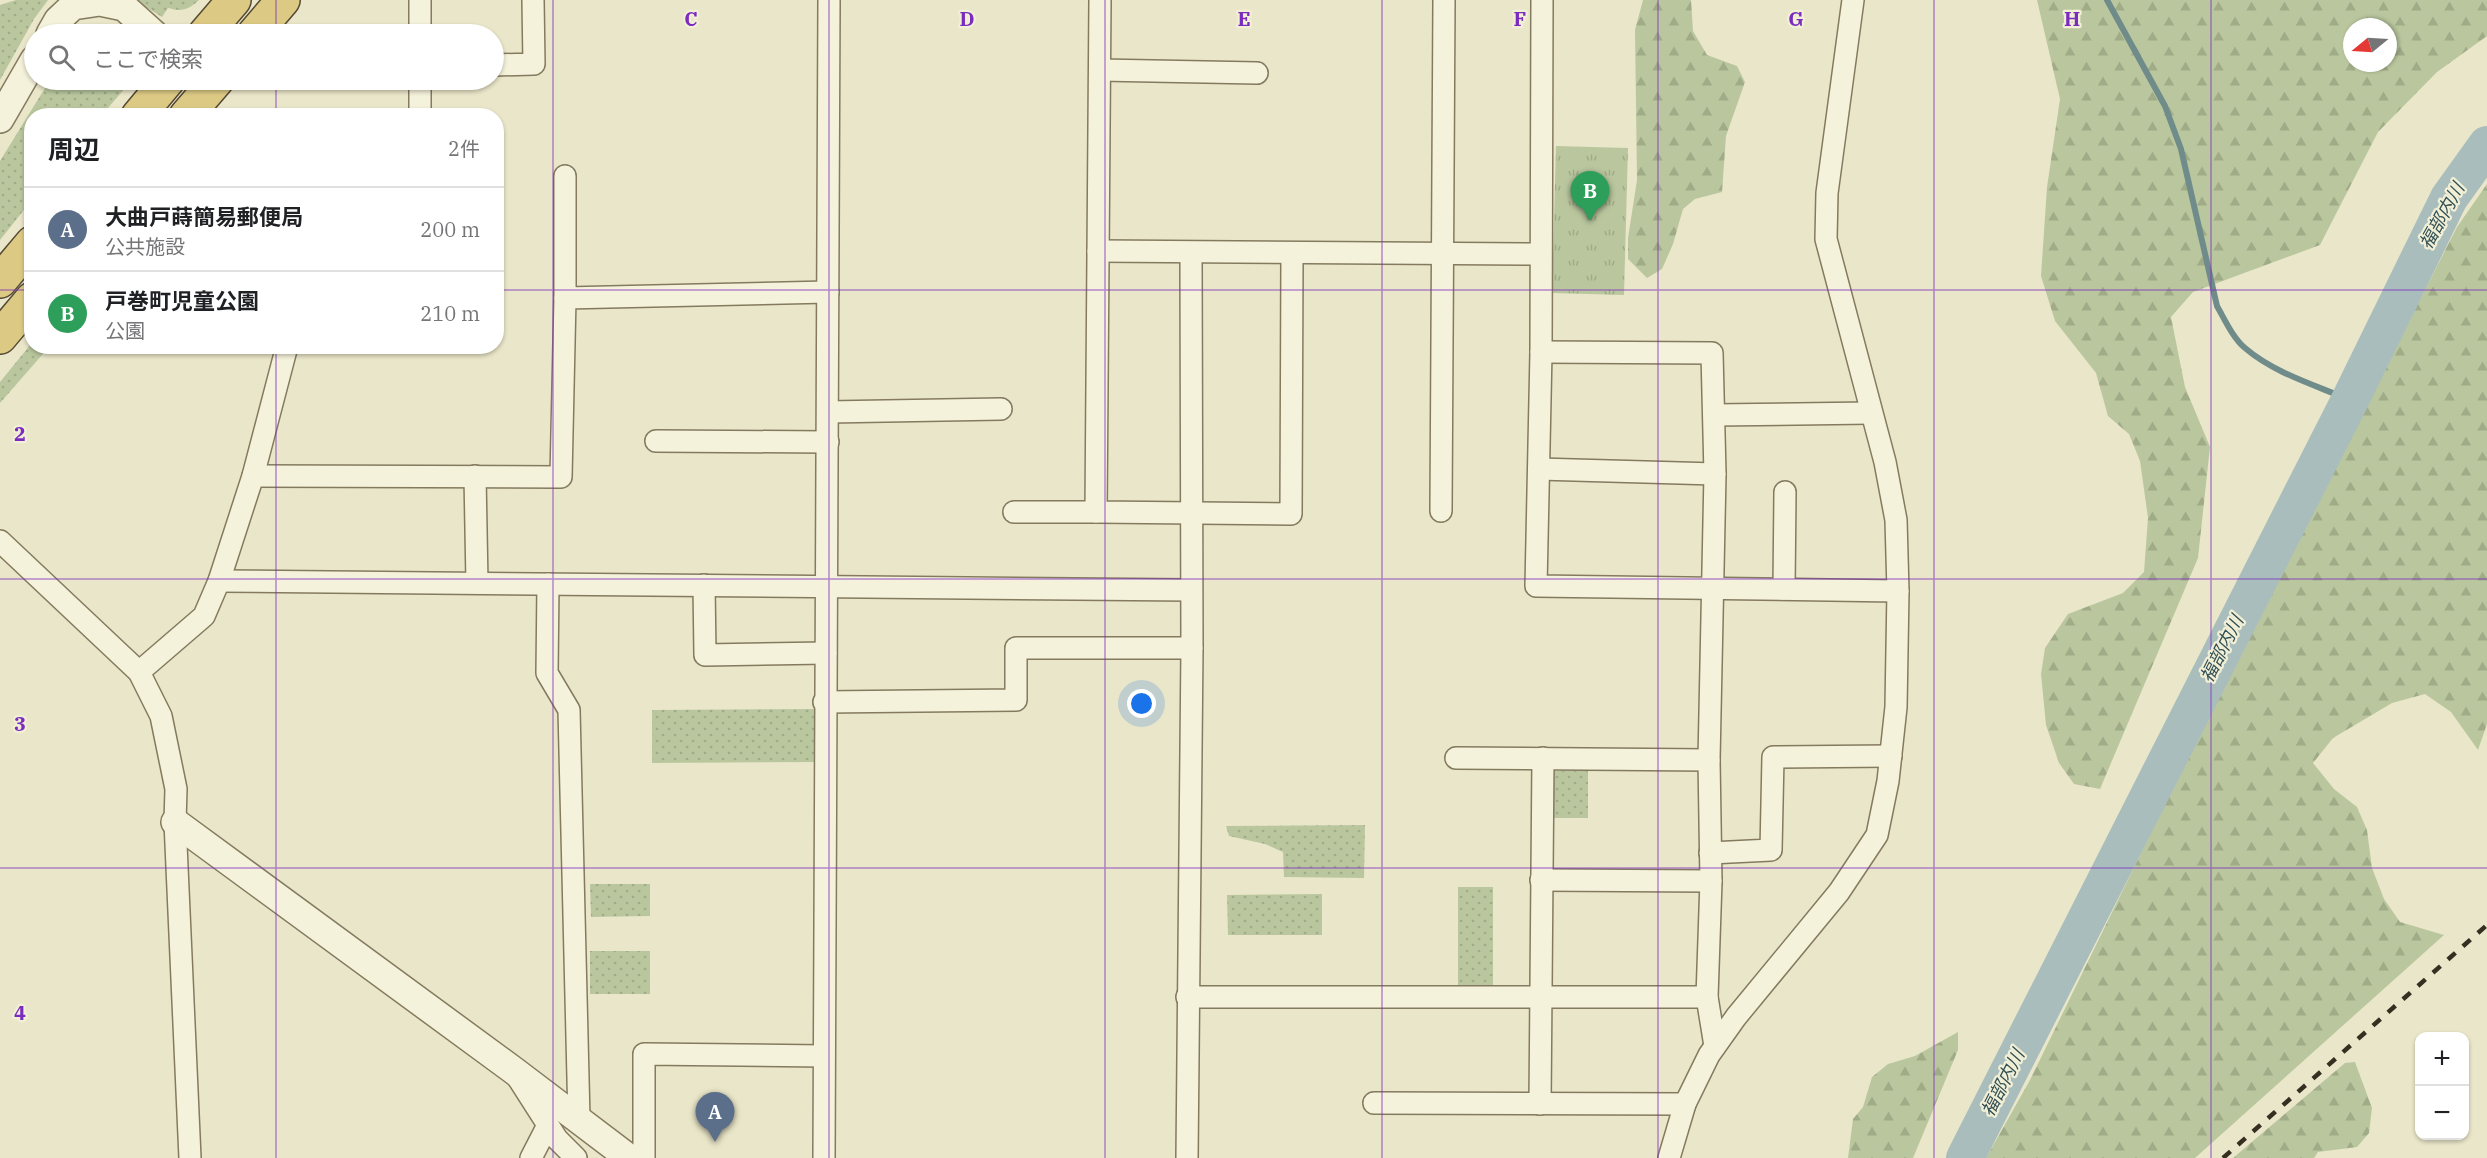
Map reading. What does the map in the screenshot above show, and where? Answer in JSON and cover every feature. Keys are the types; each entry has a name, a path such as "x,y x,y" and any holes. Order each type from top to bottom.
{"highway":[{"path":"214,24 234,0"},
{"path":"263,24 283,0"},
{"path":"145,108 160,90"},
{"path":"192,108 205,90"},
{"path":"0,281 24,252"},
{"path":"0,337 24,308"}],"street":[{"path":"420,0 420,24"},
{"path":"504,65 534,64 533,0"},
{"path":"824,1158 824,702 827,586 829,0"},
{"path":"1096,512 1100,0"},
{"path":"1440,512 1444,0"},
{"path":"1542,0 1541,352 1536,586 1898,591"},
{"path":"1669,1158 1685,1104 1715,1046 1839,892 1877,835 1891,756 1896,707 1898,591 1896,520 1885,462 1826,238 1827,193 1853,0"},
{"path":"56,24 73,6 100,2 124,7 143,24"},
{"path":"1100,70 1257,72"},
{"path":"0,119 24,77"},
{"path":"420,90 420,108"},
{"path":"253,476 561,477 565,176"},
{"path":"1098,251 1540,255"},
{"path":"1187,1158 1192,648 1191,253"},
{"path":"1014,512 1291,514 1292,254"},
{"path":"565,298 828,292"},
{"path":"1541,352 1713,353 1714,589 1709,760 1711,881 1707,998 1715,1046"},
{"path":"139,672 204,616 219,581 253,476 285,354"},
{"path":"828,412 1001,409"},
{"path":"1714,415 1871,413"},
{"path":"656,441 828,442"},
{"path":"1539,469 1715,474"},
{"path":"475,476 477,583"},
{"path":"1784,590 1785,492"},
{"path":"0,541 139,672 161,716 176,789 175,822 190,1158"},
{"path":"219,581 1191,590"},
{"path":"548,584 547,673 569,710 579,1119"},
{"path":"704,585 705,655 826,653"},
{"path":"824,702 1016,700 1016,648 1192,648"},
{"path":"1710,853 1771,850 1773,757 1891,756"},
{"path":"1456,758 1709,760"},
{"path":"1540,1104 1543,758"},
{"path":"175,822 629,1158"},
{"path":"1541,880 1711,881"},
{"path":"1187,997 1707,998"},
{"path":"644,1158 644,1054 824,1056"},
{"path":"513,1070 548,1125 576,1158"},
{"path":"1374,1103 1685,1104"},
{"path":"531,1158 548,1125"}],"green space":[{"path":"16,0 48,0 31,24 24,24 24,37 0,80 0,5"},
{"path":"135,0 199,0 185,9 168,8 162,17"},
{"path":"1643,0 1691,0 1693,31 1707,55 1737,66 1745,82 1726,136 1722,192 1695,199 1683,209 1673,244 1662,269 1647,278 1628,259 1628,238 1637,180 1635,30"},
{"path":"2037,0 2487,0 2487,36 2437,72 2378,132 2320,245 2193,292 2171,317 2185,387 2210,447 2198,558 2100,789 2074,784 2059,763 2046,725 2041,674 2045,648 2068,614 2123,593 2144,572 2148,518 2140,461 2129,434 2108,416 2096,373 2055,321 2041,276 2047,187 2060,99"},
{"path":"44,90 123,90 108,108 33,108"},
{"path":"24,122 24,210 0,240 0,161"},
{"path":"1556,146 1628,148 1624,295 1552,293"},
{"path":"2487,184 2487,724 2478,750 2451,712 2425,694 2392,703 2333,738 2313,763 2334,789 2357,807 2367,830 2372,868 2384,899 2400,922 2444,935 2195,1158 1986,1158 2030,1080 2207,718 2457,227"},
{"path":"24,353 43,354 0,403 0,382"},
{"path":"818,709 819,762 652,763 652,710"},
{"path":"1550,771 1588,771 1588,818 1550,818"},
{"path":"1365,825 1364,878 1284,877 1283,852 1265,844 1229,836 1226,826"},
{"path":"590,884 650,884 650,916 591,917"},
{"path":"1458,887 1493,887 1493,988 1458,988"},
{"path":"1322,894 1322,935 1228,935 1227,895"},
{"path":"590,951 650,951 650,994 590,994"},
{"path":"1958,1032 1958,1050 1913,1158 1848,1158 1853,1119 1863,1107 1872,1077 1888,1064 1915,1056"},
{"path":"2355,1062 2372,1108 2369,1133 2357,1147 2318,1152 2314,1158 2233,1158 2345,1063"}],"waterway":[{"path":"2107,0 2165,106 2181,149 2217,306 2230,328 2245,348 2269,365 2350,400"},
{"name":"福部内川","path":"1965,1158 2350,400 2449,198 2487,145"}],"railway":[{"path":"2223,1158 2487,925"}],"place":[{"name":"戸巻町児童公園","path":"1590,221"},
{"name":"大曲戸蒔簡易郵便局","path":"715,1142"}]}
